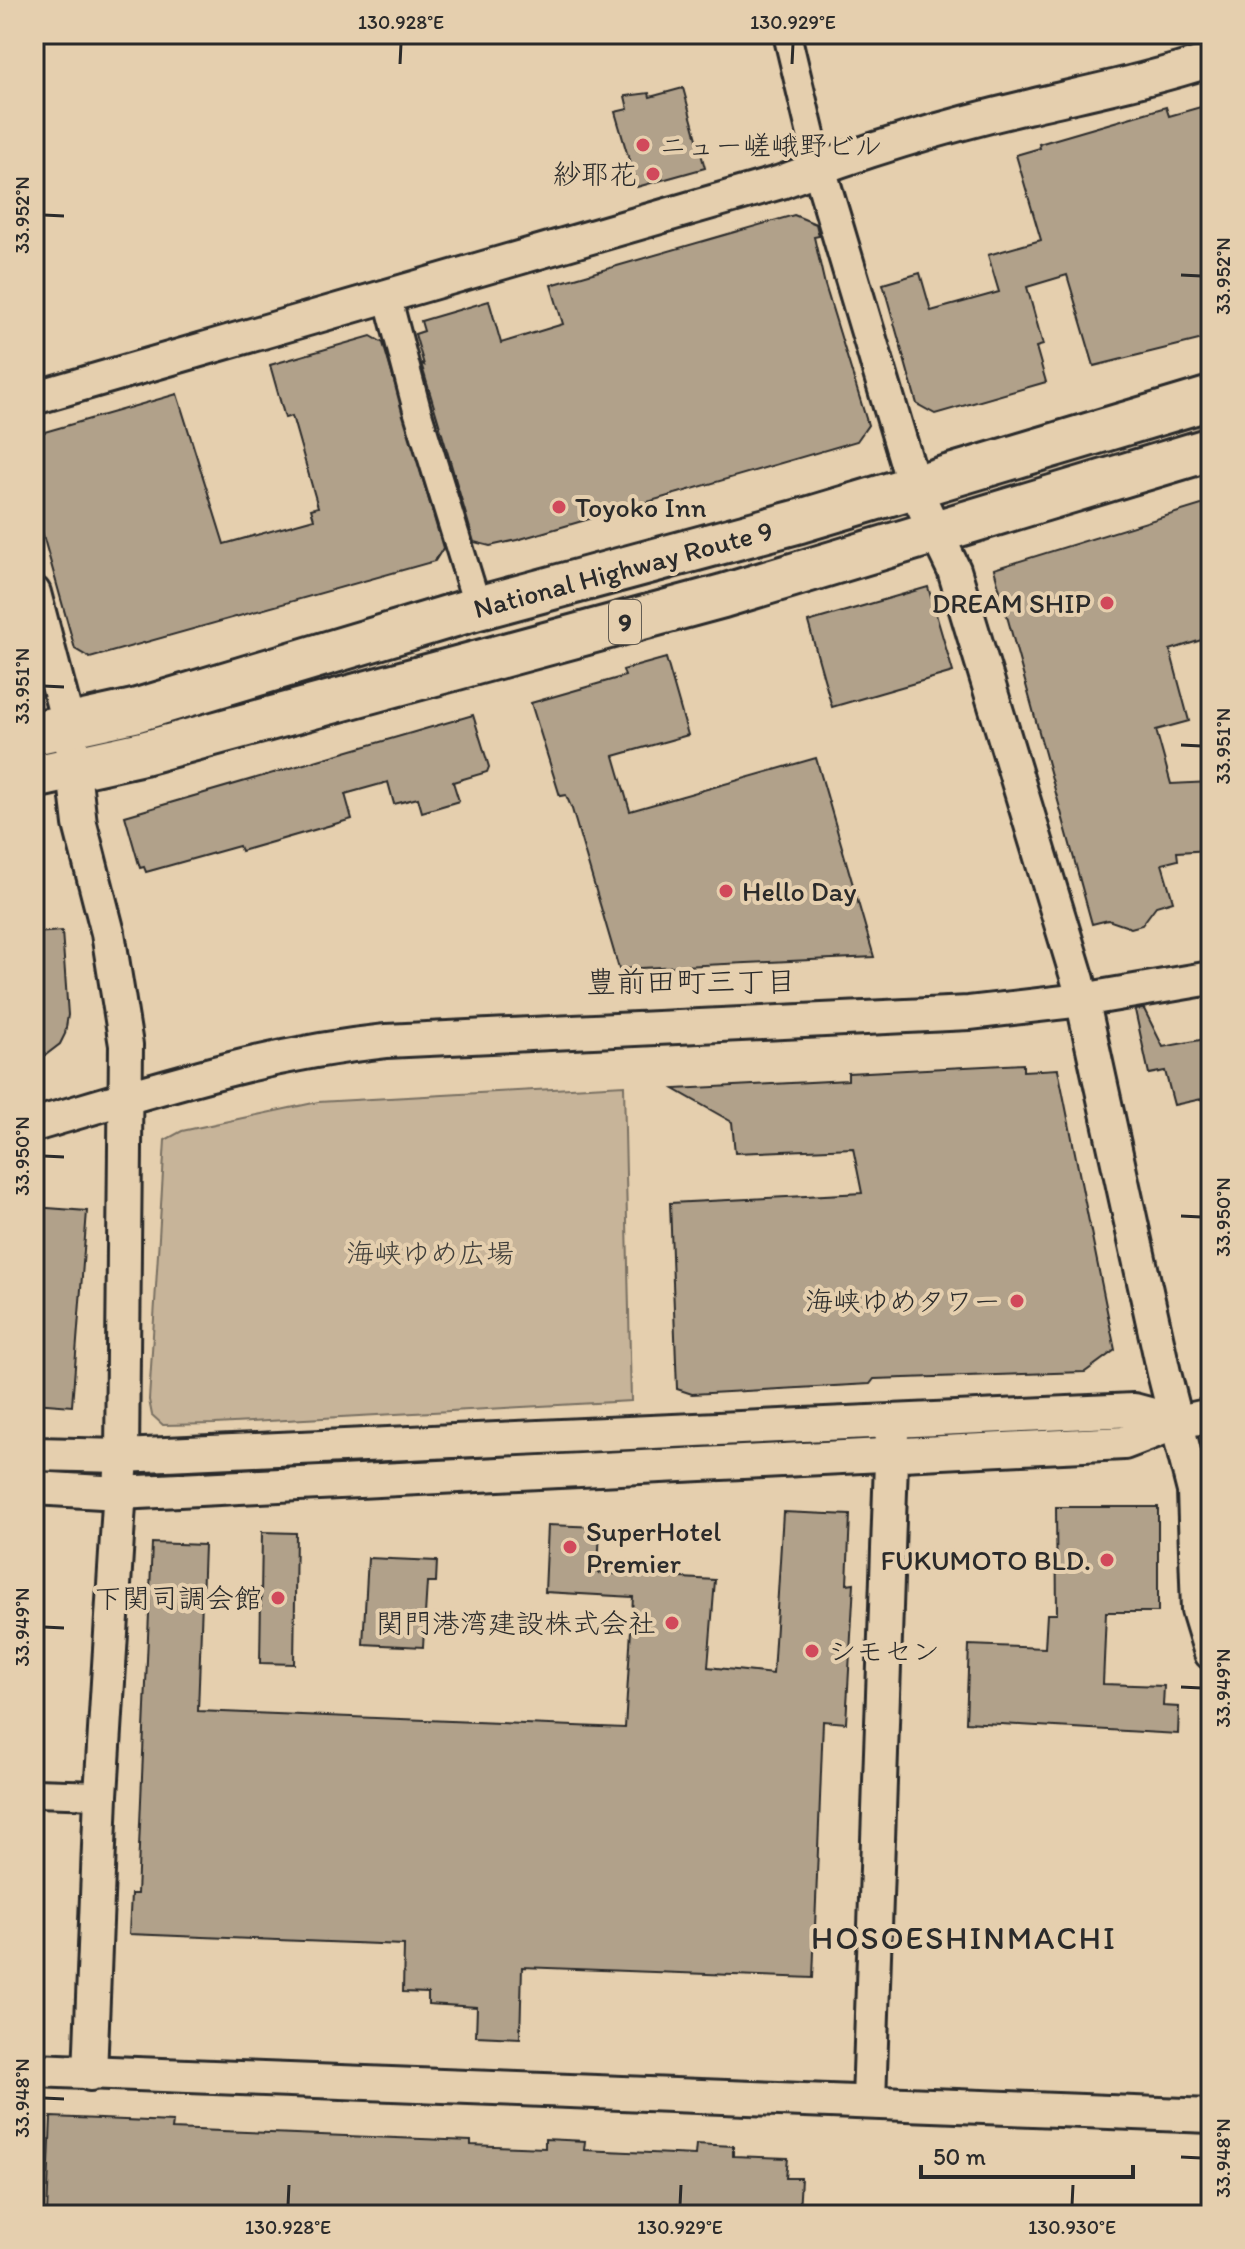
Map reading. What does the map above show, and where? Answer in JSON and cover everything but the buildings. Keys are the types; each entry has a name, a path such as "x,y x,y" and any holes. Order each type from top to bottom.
{"highway":[{"name":"National Highway Route 9","path":"52,730 914,487 1211,398"},
{"name":"National Highway Route 9","path":"34,777 75,769 723,596 1211,449"}],"street":[{"path":"787,34 819,168 914,487 938,531 954,570 1082,1000 1164,1373 1179,1422 1194,1491 1198,1610 1211,1653"},
{"path":"34,398 781,182 1025,107 1114,89 1211,60"},
{"path":"387,295 417,410 478,608"},
{"path":"34,593 52,730 75,769 80,824 115,972 126,1045 122,1456 101,1795 90,2074"},
{"path":"34,1125 246,1062 386,1041 921,1016 1082,1000 1211,978"},
{"path":"34,1454 122,1456 1134,1410 1179,1422"},
{"path":"34,1488 119,1493 1124,1443 1179,1422 1211,1415"},
{"path":"869,2101 893,1419"},
{"path":"34,1793 101,1795"},
{"path":"34,2070 1211,2116"}],"green space":[{"name":"海峡ゆめ広場","path":"624,1085 631,1401 215,1424 163,1425 152,1415 149,1400 165,1140 182,1131 318,1102"}],"place":[{"name":"ニュー嵯峨野ビル","path":"643,145"},
{"name":"紗耶花","path":"653,174"},
{"name":"Toyoko Inn","path":"559,507"},
{"name":"DREAM SHIP","path":"1107,603"},
{"name":"Hello Day","path":"726,891"},
{"name":"海峡ゆめタワー","path":"1017,1301"},
{"name":"SuperHotel Premier","path":"570,1547"},
{"name":"FUKUMOTO BLD.","path":"1107,1560"},
{"name":"下関司調会館","path":"278,1598"},
{"name":"関門港湾建設株式会社","path":"672,1623"},
{"name":"シモセン","path":"812,1651"}],"district":[{"name":"豊前田町三丁目","path":"691,982"},
{"name":"HOSOESHINMACHI","path":"964,1938"}]}
